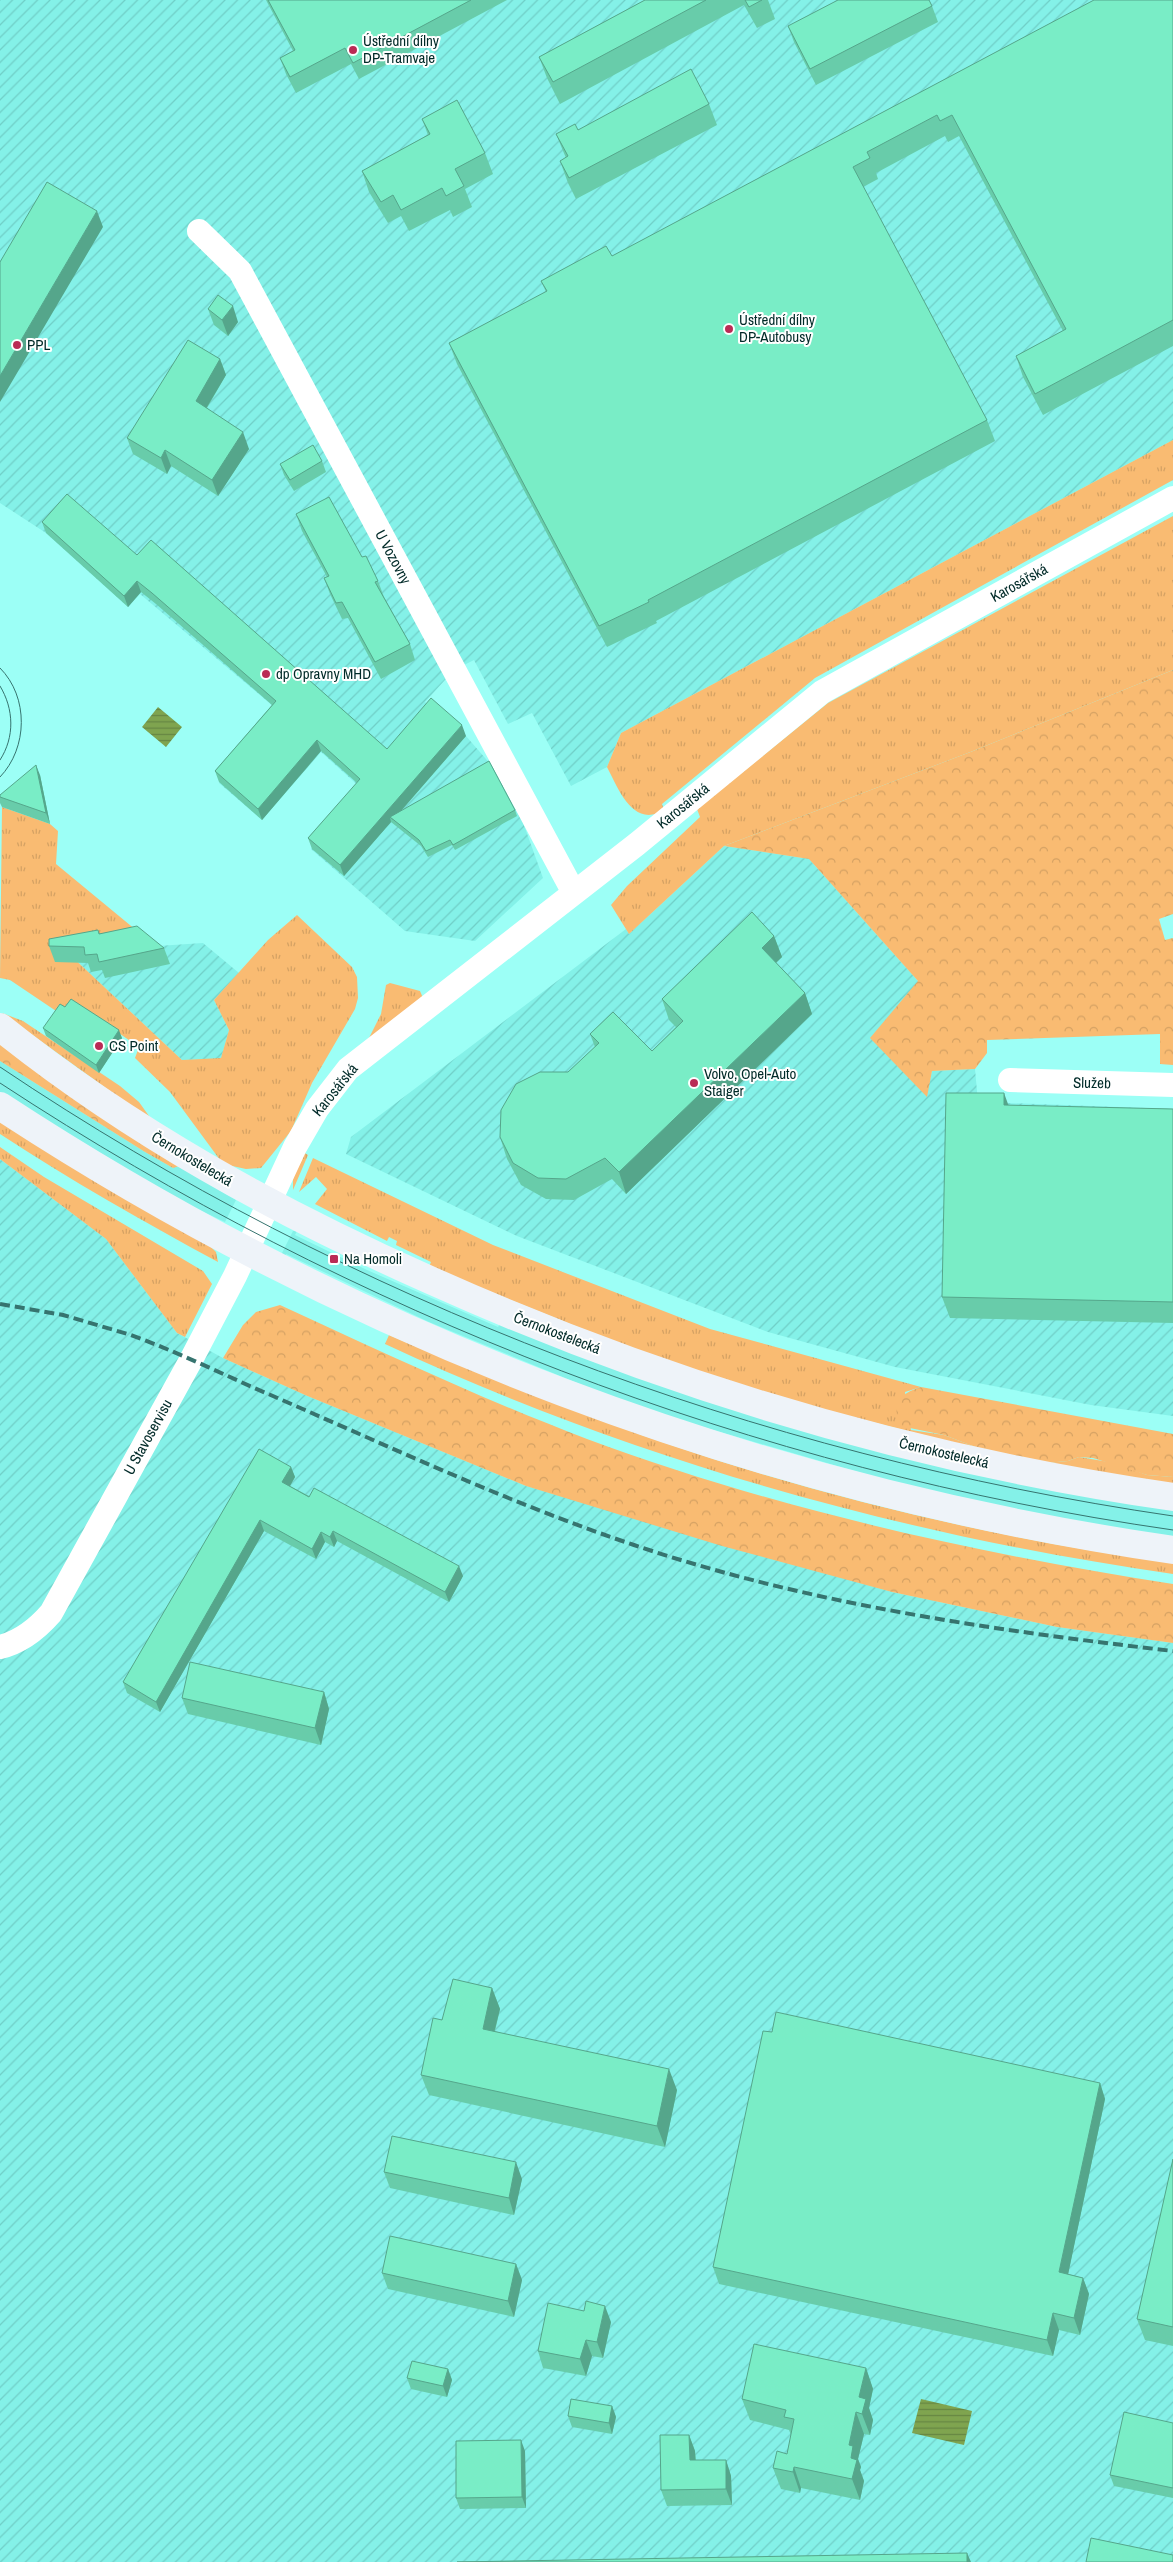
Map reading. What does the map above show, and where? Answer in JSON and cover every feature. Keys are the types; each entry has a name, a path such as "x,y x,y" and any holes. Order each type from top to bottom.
{"main road":[{"name":"Černokostelecká","path":"0,1027 87,1092 156,1138 269,1202 370,1253 479,1302 614,1355 715,1390 818,1421 944,1454 1064,1479 1173,1497"},
{"path":"0,1106 160,1204 286,1272 470,1357 592,1404 729,1451 834,1482 962,1512 1073,1534 1173,1550"}],"street":[{"name":"U Vozovny","path":"199,231 240,271 574,893"},
{"name":"Karosářská","path":"269,1202 295,1147 317,1109 348,1069 574,893 822,692 1173,498"},
{"name":"Služeb","path":"1010,1080 1173,1085"},
{"name":"U Stavoservisu","path":"0,1647 24,1638 38,1628 51,1613 191,1360 247,1251 269,1202"}],"shaded area":[{"path":"0,0 1173,0 1173,440 621,733 607,767 571,786 532,713 508,724 474,660 454,670 425,702 466,736 492,766 520,814 543,878 475,941 405,931 311,849 362,789 321,752 262,820 219,783 280,712 140,594 128,607 46,533 0,503"},
{"path":"158,707 182,727 166,747 142,727"},
{"path":"724,846 809,859 918,981 926,1096 932,1071 975,1069 978,1102 1173,1109 1173,1416 1091,1405 895,1367 768,1332 517,1236 346,1154 351,1137 626,929 629,934"},
{"path":"203,943 239,973 214,1000 229,1030 221,1059 182,1060 67,952"},
{"path":"0,1061 145,1152 173,1168 179,1166 236,1200 225,1222 178,1200 0,1092"},
{"path":"0,1159 106,1239 177,1333 223,1358 305,1395 526,1486 892,1592 1057,1627 1173,1643 1173,2562 0,2562"},
{"path":"293,1231 297,1231 295,1235 367,1270 498,1327 500,1324 1173,1508 1173,1538 1091,1525 930,1493 638,1408 429,1322 286,1254 284,1258 282,1253"},
{"path":"921,2399 972,2411 964,2445 912,2433"}],"green space":[{"path":"1173,440 1173,480 815,678 662,804 664,810 653,814 644,814 628,804 622,795 607,767 621,733"},
{"path":"1173,516 1173,670 973,751 724,846 629,934 611,905 627,886 700,817 697,809 828,703"},
{"path":"1173,670 1173,914 1159,919 1165,940 1173,938 1173,1065 1160,1064 1160,1034 987,1040 987,1053 975,1069 932,1071 927,1097 870,1038 918,981 809,859 724,846 973,751"},
{"path":"2,807 50,824 58,831 56,864 142,935 67,952 182,1060 221,1058 229,1030 214,1000 268,940 297,915 352,967 357,977 358,998 355,1009 312,1083 291,1131 261,1168 246,1169 223,1164 170,1092 135,1058 139,1047 71,1000 59,1013 10,980 0,978"},
{"path":"390,983 420,991 423,998 368,1040 381,1014 386,985"},
{"path":"2,1013 23,1021 120,1086 139,1102 154,1123"},
{"path":"0,1042 150,1149 149,1151 145,1152 0,1061"},
{"path":"0,1120 77,1170 209,1245 216,1252 218,1262 53,1168 0,1134"},
{"path":"0,1147 44,1177 203,1271 212,1284 185,1337 177,1333 106,1239 0,1159"},
{"path":"150,1149 179,1166 173,1168 145,1152"},
{"path":"303,1152 308,1155 293,1190 293,1179"},
{"path":"313,1158 493,1245 710,1329 921,1387 905,1392 911,1430 944,1435 986,1451 809,1406 647,1355 429,1267 431,1262 396,1245 397,1241 389,1237 387,1241 315,1204 327,1189 316,1177 299,1192"},
{"path":"280,1305 432,1375 548,1424 658,1464 730,1487 876,1526 950,1543 1098,1572 1173,1584 1173,1643 1057,1627 892,1592 722,1546 526,1486 305,1395 223,1358 243,1325 256,1312"},
{"path":"389,1335 576,1411 672,1446 742,1468 813,1489 956,1524 1100,1552 1173,1563 1173,1574 1071,1558 970,1538 870,1515 770,1488 672,1457 575,1423 479,1386 385,1344"},
{"path":"921,1387 1173,1434 1173,1477 1147,1475 1093,1458 1079,1457 1068,1461 1046,1463 986,1451 944,1435 900,1426 896,1411 899,1400 907,1393"},
{"path":"1079,1457 1115,1463 1147,1475 1173,1477 1173,1485 1046,1463 1068,1461"}],"building":[{"name":"Ústřední dílny DP-Tramvaje","path":"268,0 471,0 353,63 345,48 290,77 280,58 295,50"},
{"path":"645,0 706,0 553,82 539,57"},
{"path":"745,0 762,0 749,7"},
{"path":"838,0 929,0 932,6 810,69 788,26"},
{"name":"Ústřední dílny DP-Autobusy","path":"1094,0 1173,0 1173,320 1035,394 1016,356 1066,329 952,115 940,121 937,115 867,152 870,158 853,167 987,420 648,600 649,602 599,626 449,343 547,291 541,281 606,246 612,256"},
{"path":"691,69 709,104 569,178 560,161 568,156 556,134 575,124 578,130"},
{"path":"457,100 485,153 455,169 464,186 446,196 442,188 401,210 393,195 381,202 362,171 430,134 422,119"},
{"name":"PPL","path":"47,182 97,211 0,376 0,262"},
{"path":"218,295 233,306 222,320 208,309"},
{"path":"188,340 220,359 196,401 243,432 212,480 165,450 161,458 127,438"},
{"path":"313,445 322,461 290,480 280,464"},
{"name":"dp Opravny MHD","path":"67,494 137,555 151,540 387,749 431,698 462,725 340,865 308,838 360,779 317,740 258,809 215,771 276,701 137,581 124,596 42,522"},
{"path":"329,497 362,557 366,556 378,581 375,582 410,644 375,662 342,602 336,603 324,578 329,576 296,514"},
{"path":"489,761 515,810 453,845 450,840 426,851 419,840 390,817"},
{"path":"36,765 46,813 0,797"},
{"path":"752,912 774,936 762,948 805,993 619,1172 605,1158 566,1179 538,1178 513,1163 500,1137 501,1110 516,1084 540,1072 568,1072 599,1043 590,1034 613,1012 652,1051 683,1021 662,999"},
{"path":"137,926 164,948 99,962 97,954 85,955 84,947 49,946 49,939 98,930 99,934"},
{"path":"71,999 119,1030 96,1065 43,1028 60,1004 65,1007"},
{"path":"946,1093 1004,1093 1004,1105 1173,1109 1173,1302 942,1297"},
{"path":"259,1449 291,1467 282,1482 309,1497 314,1488 459,1566 445,1592 333,1531 330,1537 321,1532 312,1549 260,1520 156,1702 123,1682"},
{"path":"190,1662 324,1692 315,1728 182,1698"},
{"path":"453,1979 492,1988 483,2029 669,2069 657,2126 421,2075 433,2018 442,2020"},
{"path":"776,2012 1100,2083 1059,2272 1083,2278 1074,2318 1053,2313 1047,2340 713,2267 763,2031 772,2032"},
{"path":"392,2136 516,2162 509,2198 384,2172"},
{"path":"1173,2159 1173,2327 1137,2319"},
{"path":"390,2236 516,2264 508,2301 382,2273"},
{"path":"586,2301 605,2306 597,2342 586,2340 580,2359 538,2351 548,2303 584,2311"},
{"path":"754,2344 866,2368 859,2397 866,2399 862,2414 856,2412 849,2445 853,2446 851,2458 857,2460 852,2479 794,2467 793,2472 773,2468 777,2451 787,2454 794,2419 784,2417 786,2410 742,2399"},
{"path":"412,2361 448,2369 443,2386 407,2378"},
{"path":"571,2399 612,2406 609,2423 568,2416"},
{"path":"1124,2412 1173,2423 1173,2488 1110,2475"},
{"path":"660,2435 689,2435 690,2460 726,2460 726,2489 661,2490"},
{"path":"521,2440 522,2497 456,2498 456,2441"},
{"path":"1091,2538 1173,2555 1173,2562 1086,2562"},
{"path":"967,2553 967,2562 457,2562"}],"tram line":[{"path":"0,668 16,693 21,722 16,752 0,777"},
{"path":"0,686 8,704 11,723 8,742 0,760"},
{"path":"0,1067 134,1152 273,1228 415,1297 561,1357 711,1409 863,1453 1017,1489 1173,1516"},
{"path":"0,1083 135,1166 273,1242 416,1311 562,1371 711,1423 863,1467 1017,1503 1173,1530"}],"railway":[{"path":"0,1304 63,1315 131,1335 177,1353 489,1490 585,1528 700,1566 766,1584 900,1612 1036,1634 1173,1651"}],"place":[{"name":"Ústřední dílny DP-Tramvaje","path":"353,50"},
{"name":"Ústřední dílny DP-Autobusy","path":"729,329"},
{"name":"PPL","path":"17,345"},
{"name":"dp Opravny MHD","path":"266,674"},
{"name":"CS Point","path":"99,1046"},
{"name":"Volvo, Opel-Auto Staiger","path":"694,1083"},
{"name":"Na Homoli","path":"334,1259"}]}
